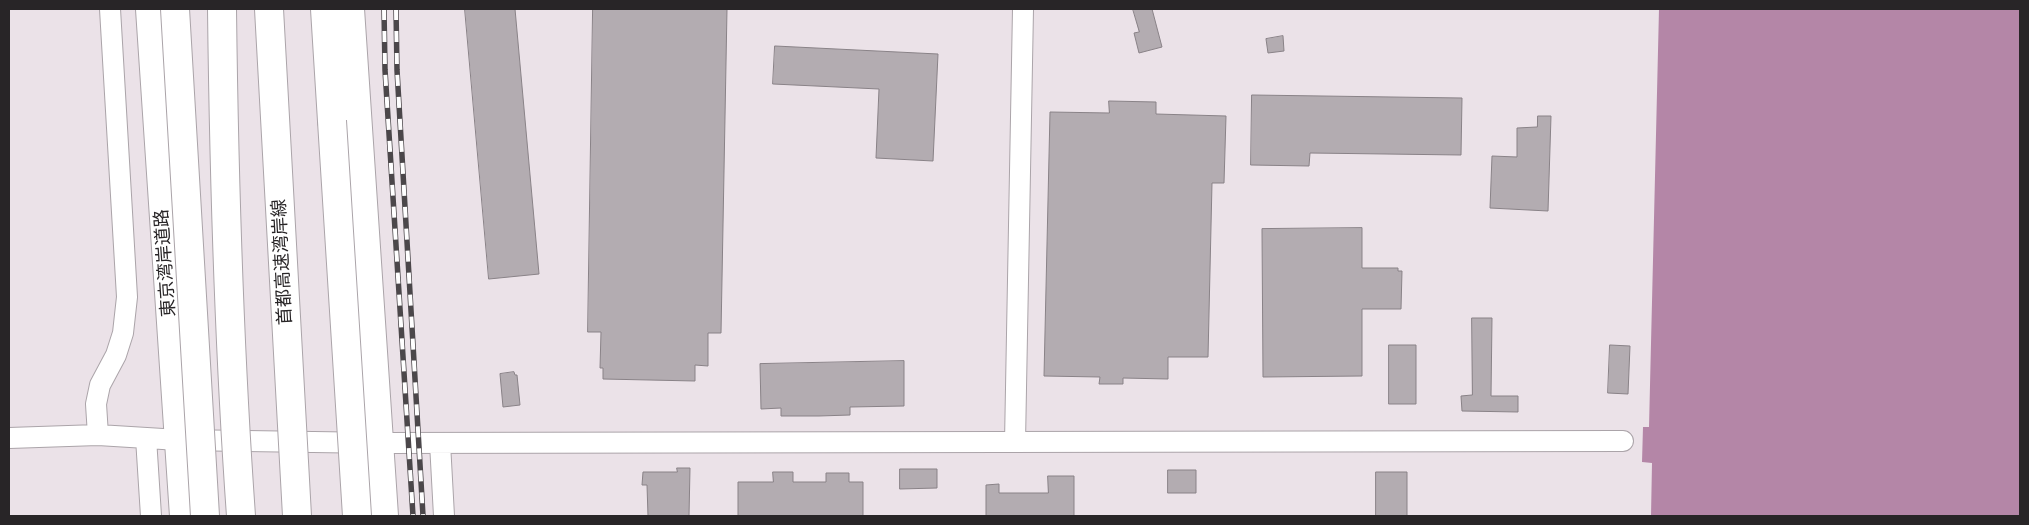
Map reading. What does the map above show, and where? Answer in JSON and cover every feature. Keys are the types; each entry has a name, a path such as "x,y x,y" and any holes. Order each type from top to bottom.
{"highway":[{"name":"東京湾岸道路","path":"150,9 184,516"},
{"name":"東京湾岸道路","path":"175,9 204,516"},
{"path":"222,9 223,102 235,438 241,516"},
{"name":"首都高速湾岸線","path":"269,9 297,516"},
{"path":"326,9 357,516"},
{"path":"350,9 384,516"}],"street":[{"path":"98,435 96,404 100,385 116,355 127,297 110,9"},
{"path":"1015,442 1023,9"},
{"path":"9,438 98,435 179,440 380,443 1623,440"},
{"path":"146,438 151,516"},
{"path":"440,443 444,516"}],"shaded area":[{"path":"1659,9 2020,9 2020,516 1651,516 1652,463 1642,462 1643,427 1649,427"}],"building":[{"path":"465,9 515,9 539,274 489,279"},
{"path":"593,9 727,9 721,333 708,333 708,366 695,365 695,381 603,379 603,368 600,368 601,332 588,332"},
{"path":"1133,9 1152,9 1162,47 1139,53 1134,33 1139,32"},
{"path":"1283,36 1284,51 1268,53 1266,39"},
{"path":"775,46 938,54 933,161 876,158 879,89 773,84"},
{"path":"1252,95 1462,98 1461,155 1310,153 1309,166 1251,165"},
{"path":"1109,101 1156,102 1156,114 1226,116 1224,183 1212,183 1208,357 1168,357 1168,379 1123,378 1123,384 1099,384 1100,377 1044,376 1050,112 1109,113"},
{"path":"1538,116 1551,116 1548,211 1490,208 1492,156 1517,157 1517,128 1537,127"},
{"path":"1362,228 1362,268 1398,268 1398,271 1402,271 1401,309 1362,309 1362,376 1263,377 1262,229"},
{"path":"1472,318 1492,318 1491,396 1518,396 1518,412 1462,411 1461,396 1472,395"},
{"path":"1389,345 1416,345 1416,404 1389,404"},
{"path":"1610,345 1630,346 1628,394 1608,393"},
{"path":"904,361 904,406 850,407 850,415 819,416 781,416 781,408 761,409 760,364"},
{"path":"514,372 517,375 520,405 503,407 500,374"},
{"path":"677,468 690,468 689,516 648,516 647,485 642,485 643,472 677,472"},
{"path":"900,469 937,469 937,488 900,489"},
{"path":"1168,470 1196,470 1196,493 1168,493"},
{"path":"773,472 793,472 793,482 826,482 826,473 849,473 849,482 863,482 863,516 738,516 738,482 773,482"},
{"path":"1376,472 1407,472 1407,516 1376,516"},
{"path":"1048,476 1074,476 1074,516 986,516 986,485 999,484 999,493 1048,493"}],"railway":[{"path":"384,9 385,70 413,516"},
{"path":"396,9 397,70 423,516"}]}
